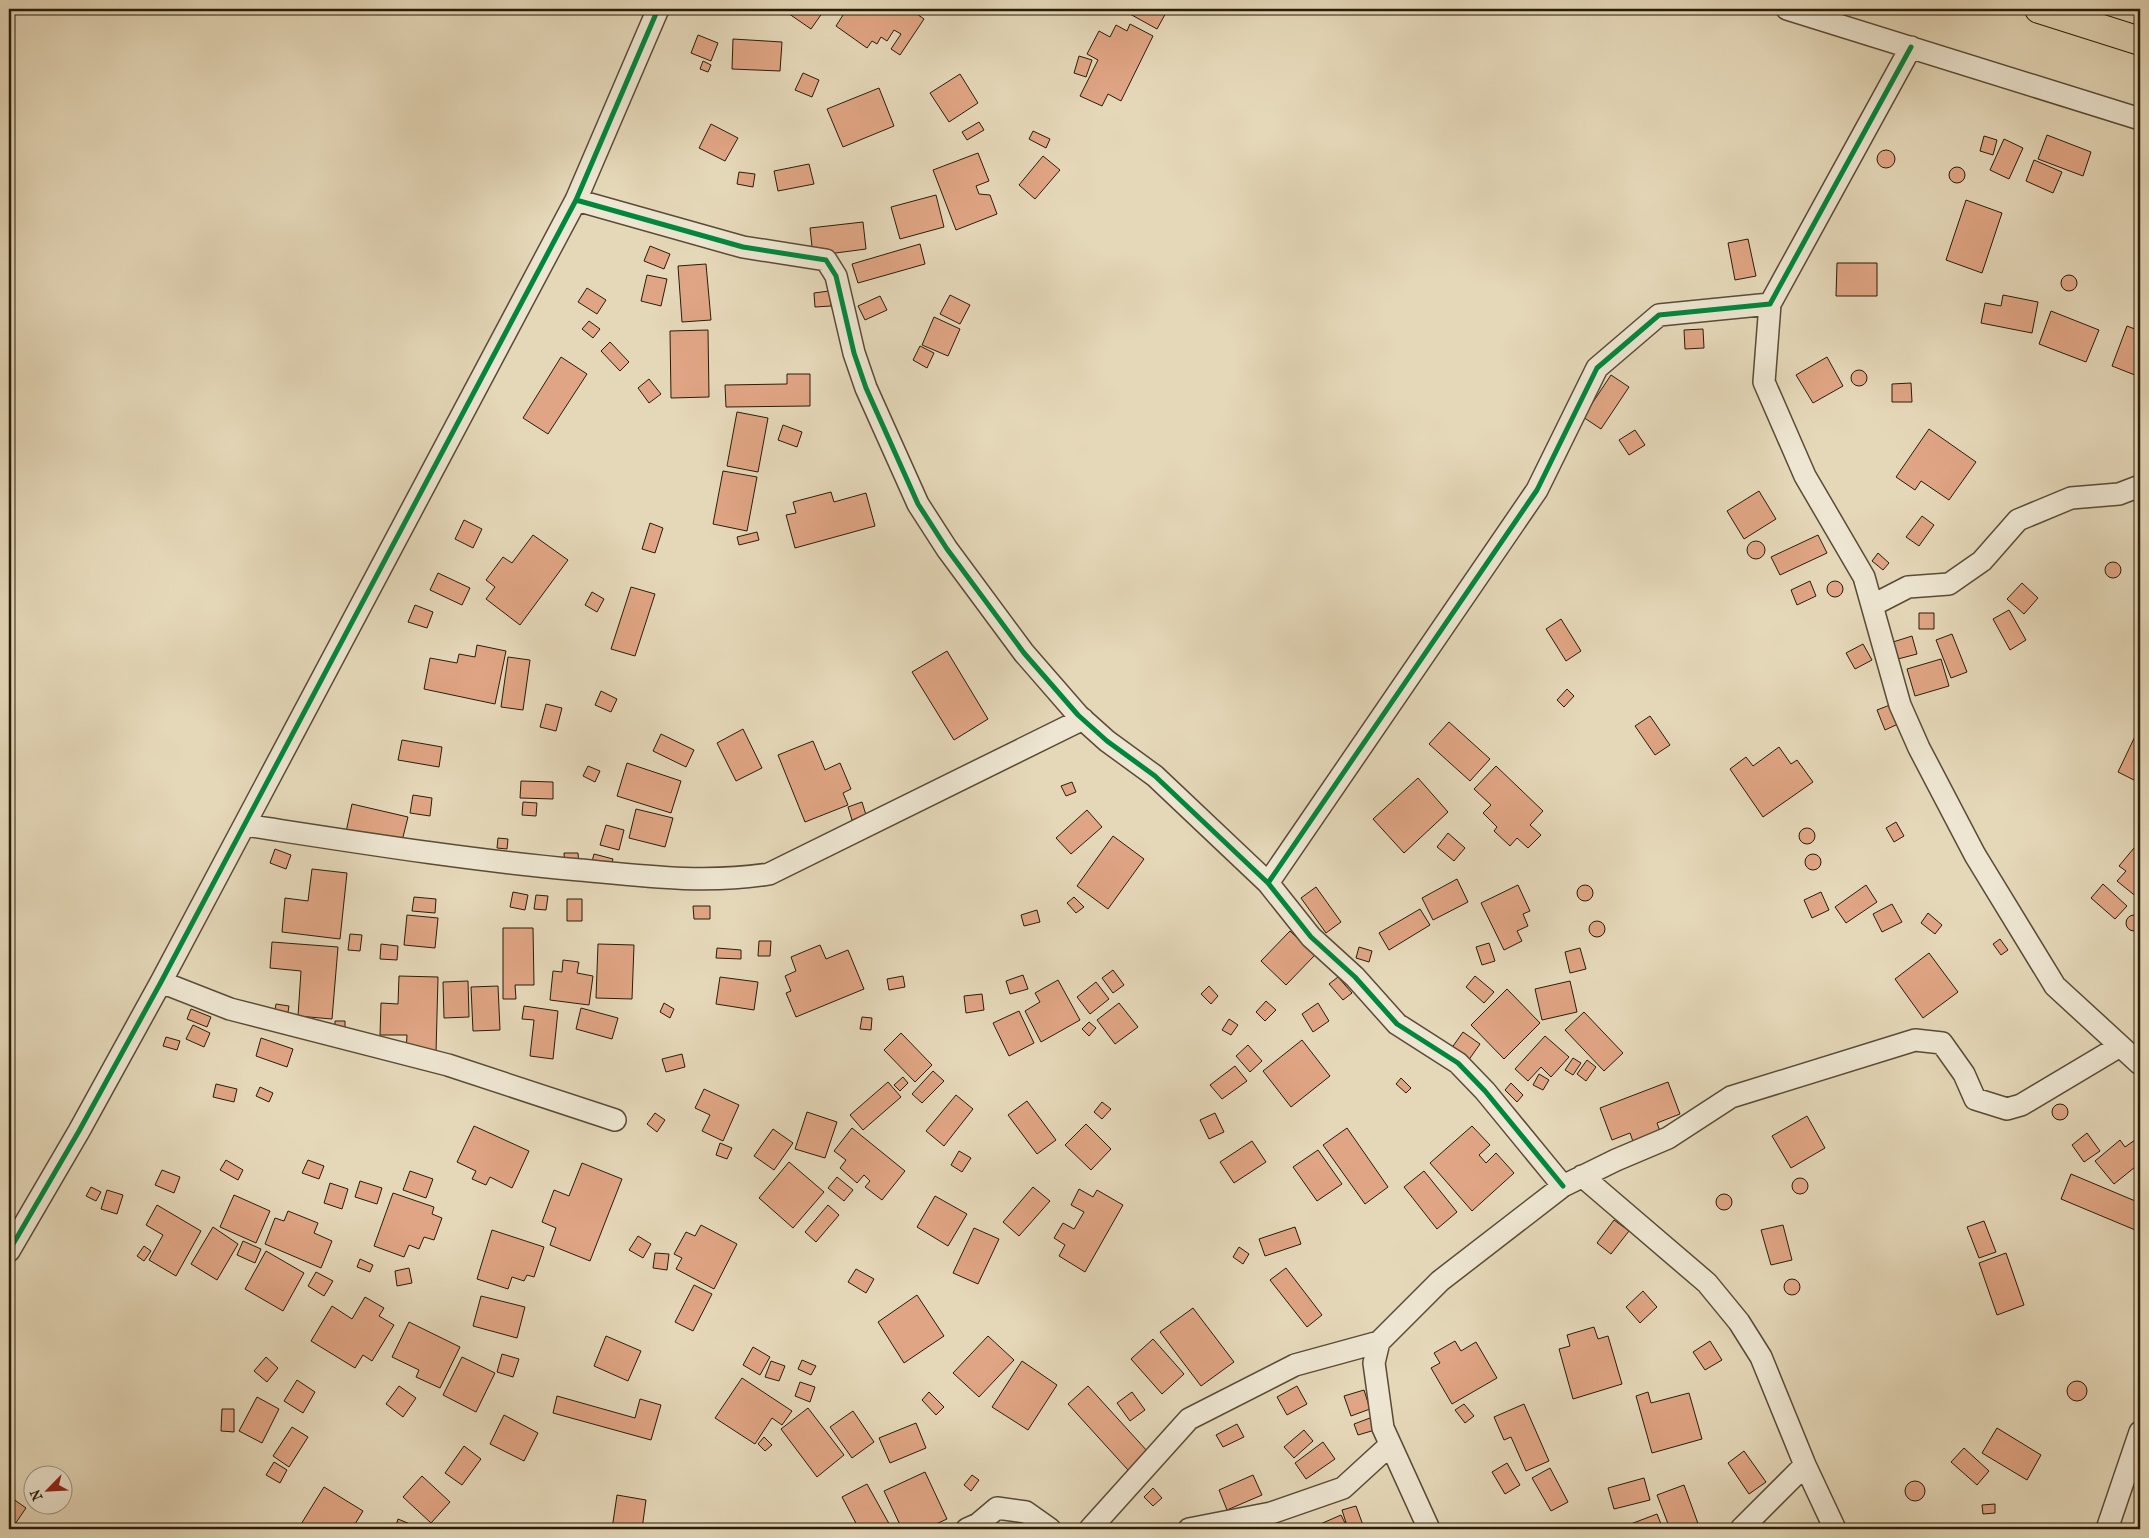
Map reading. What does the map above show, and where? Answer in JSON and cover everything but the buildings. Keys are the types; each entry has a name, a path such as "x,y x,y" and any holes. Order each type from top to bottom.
{"highway":[{"path":"2039,9 2140,41"}],"street":[{"path":"9,1251 79,1131 161,982 576,200 658,9"},
{"path":"1787,9 2140,120"},
{"path":"1910,47 1770,304 1764,382 1805,476 1864,577 1900,705 1942,794 1970,846 2055,986 2140,1064"},
{"path":"576,200 743,247 826,260 836,276 854,353 866,388 918,504 948,549 1024,653 1047,681 1107,742 1155,776 1268,883 1312,937 1355,977 1397,1024 1458,1063 1572,1181 1707,1283 1739,1322 1761,1357 1805,1464 1835,1529"},
{"path":"1268,883 1537,490 1597,368 1659,315 1770,304"},
{"path":"1873,605 1908,586 1949,584 1982,561 2018,520 2071,498 2119,494 2140,486"},
{"path":"245,825 400,849 535,866 683,880 738,879 769,874 1083,719"},
{"path":"161,982 230,1010 448,1065 615,1120"},
{"path":"1090,1529 1189,1419 1295,1365 1379,1342 1440,1281 1572,1181 1668,1138 1730,1097 1915,1040 1942,1043 1964,1074 1975,1099 2007,1109 2021,1105 2120,1046"},
{"path":"1379,1342 1374,1363 1383,1428 1429,1529"},
{"path":"2107,1529 2140,1432"},
{"path":"1189,1529 1271,1514 1343,1488 1390,1445"},
{"path":"1741,1529 1805,1464"},
{"path":"967,1529 978,1524 997,1508 1026,1512 1050,1529"}],"cycle path":[{"path":"9,1251 79,1131 161,982 576,200 658,9"},
{"path":"1268,883 1537,490 1597,368 1659,315 1770,304 1911,47"},
{"path":"576,200 743,247 826,260 836,276 854,353 866,388 918,504 947,549 1024,653 1078,715 1107,741 1155,776 1268,883 1311,937 1355,977 1397,1024 1458,1063 1485,1091 1563,1186"}]}
